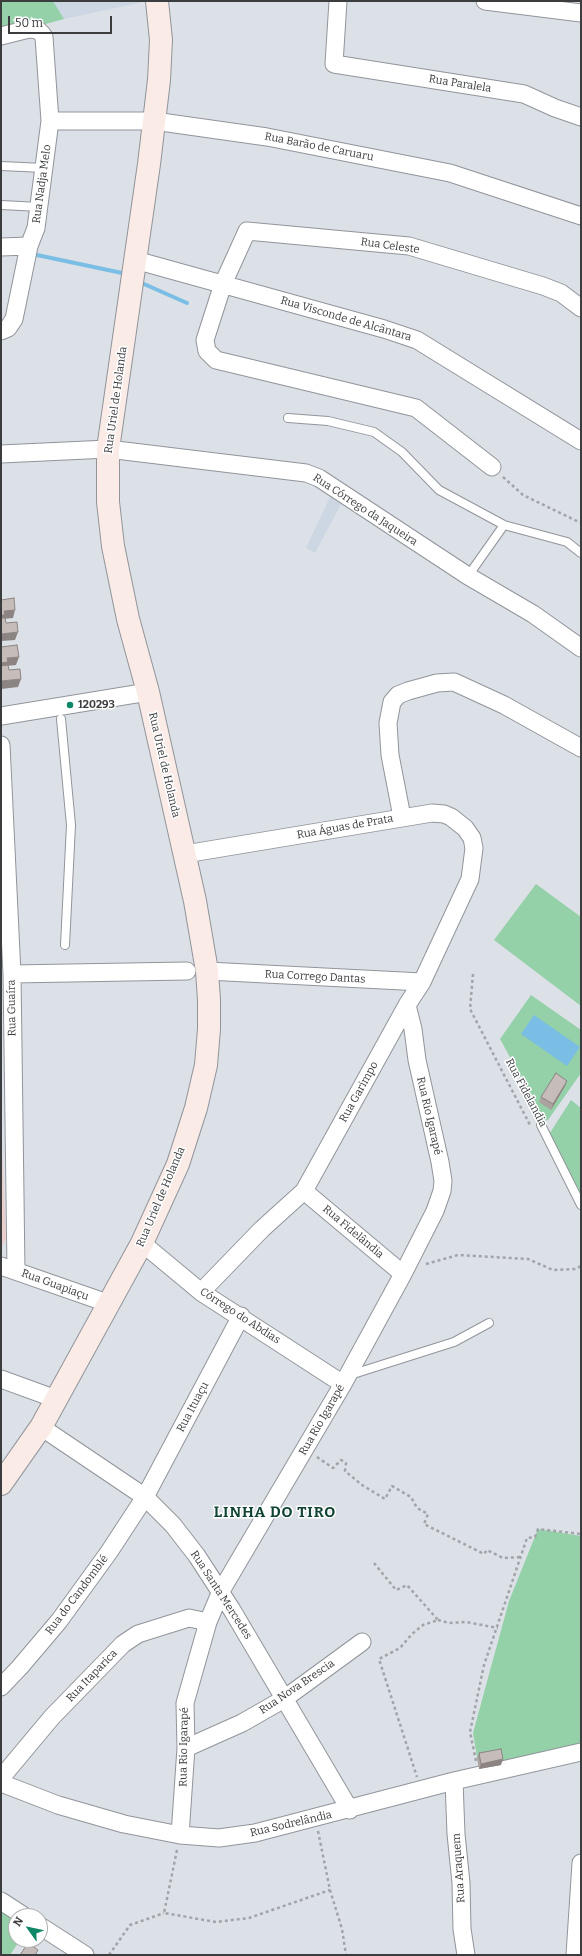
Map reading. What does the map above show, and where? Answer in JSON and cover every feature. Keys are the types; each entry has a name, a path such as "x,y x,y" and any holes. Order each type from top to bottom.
{"main road":[{"name":"Rua Uriel de Holanda","path":"1,1484 41,1427 142,1244 178,1164 196,1108 206,1065 209,1029 197,971 194,895 148,692 128,619 113,546 108,502 108,449 154,120 161,40 157,1"}],"street":[{"name":"Rua Paralela","path":"338,1 334,64 524,94 555,108 581,117"},
{"path":"485,1 581,13"},
{"name":"Rua Nadja Melo","path":"1,36 28,29 38,30 44,37 50,121 40,207 36,228 29,246 14,319 8,328 1,331"},
{"name":"Rua Barão de Caruaru","path":"50,121 154,120 245,133 450,173 581,216"},
{"name":"Rua Celeste","path":"223,284 247,231 409,246 543,286 561,293 581,308"},
{"path":"1,247 29,246"},
{"name":"Rua Visconde de Alcântara","path":"135,260 384,329 417,340 581,441"},
{"path":"223,284 205,340 207,351 216,360 416,408 492,467"},
{"name":"Rua Córrego da Jaqueira","path":"1,454 108,449 306,473 319,478 468,576 533,614 564,634 581,648"},
{"path":"402,817 390,755 388,723 392,702 398,695 408,691 437,683 454,682 504,705 581,748"},
{"path":"1,716 61,713 148,692"},
{"name":"Rua Guaíra","path":"1,745 8,965 8,1268"},
{"name":"Rua Águas de Prata","path":"185,854 432,813 444,814 451,817 465,828 472,838 474,863"},
{"name":"Rua Garimpo","path":"202,1292 262,1229 304,1191 407,1005 422,982 463,896 470,879 474,863"},
{"name":"Rua Corrego Dantas","path":"8,965 197,971 422,982"},
{"name":"Rua Rio Igarapé","path":"180,1835 186,1748 185,1702 208,1622 221,1591 345,1380 404,1271 434,1211 442,1191 443,1181 417,1060 413,1029 407,1005"},
{"name":"Rua Fidelândia","path":"304,1191 404,1271"},
{"name":"Córrego do Abdias","path":"142,1244 202,1292 345,1380"},
{"name":"Rua Guapiaçu","path":"8,1268 110,1304"},
{"name":"Rua Ituaçu","path":"145,1497 241,1316"},
{"path":"1,1379 56,1398"},
{"name":"Rua Santa Mercedes","path":"41,1427 145,1497 173,1525 221,1591 350,1810"},
{"name":"Rua do Candomblé","path":"1,1687 59,1621 109,1552 145,1497"},
{"name":"Rua Itaparica","path":"1,1778 52,1717 123,1644 138,1634 190,1618 208,1622"},
{"name":"Rua Nova Brescia","path":"186,1748 242,1723 284,1699 362,1642"},
{"name":"Rua Sodrelândia","path":"1,1784 58,1805 124,1824 180,1835 219,1838 255,1833 350,1810 454,1781 581,1752"},
{"name":"Rua Araquem","path":"454,1781 456,1834 461,1883 462,1929 466,1955"},
{"path":"575,1955 581,1863"},
{"path":"1,1901 12,1908"},
{"path":"48,1931 85,1955"}],"lane":[{"path":"1,166 44,168"},
{"path":"1,205 40,207"},
{"path":"288,418 328,421 374,432 402,452 439,490 504,525 567,542 581,553"},
{"path":"468,576 504,525"},
{"path":"61,713 71,825 65,945"},
{"name":"Rua Fidelandia","path":"540,1125 581,1205"},
{"path":"345,1380 454,1342 489,1323"}],"path":[{"path":"492,467 523,494 581,523"},
{"name":"Rua Fidelandia","path":"473,974 470,1009 531,1126"},
{"path":"404,1271 458,1256 528,1259 553,1270 575,1269 581,1266"},
{"path":"305,1448 333,1468 342,1460 346,1463 345,1470 362,1485 385,1499 392,1486 411,1497 417,1508 428,1514 424,1524 484,1554 487,1550 503,1558 521,1557"},
{"path":"479,1776 470,1732 484,1666 528,1538 535,1537 538,1529 581,1534"},
{"path":"374,1563 396,1590 407,1585 438,1620 449,1623 466,1622 498,1628"},
{"path":"421,1790 379,1659 400,1648 412,1634 423,1625 438,1620"},
{"path":"316,1818 330,1890 342,1929 346,1955"},
{"path":"164,1913 180,1835"},
{"path":"109,1955 130,1925 164,1913 216,1922 249,1918 330,1890"}],"shaded area":[{"path":"53,1 148,1 64,19"},
{"path":"330,497 341,504 315,553 306,548"},
{"path":"1,1120 6,1239 2,1247 1,1246"}],"green space":[{"path":"1,1 53,1 64,19 38,26 1,30"},
{"path":"536,884 581,917 581,1006 494,940"},
{"path":"531,995 581,1030 581,1073 548,1120 545,1121 500,1039"},
{"path":"571,1100 581,1108 581,1198 548,1136"},
{"path":"538,1529 581,1536 581,1745 479,1769 473,1733 509,1601"},
{"path":"1,1908 8,1913 8,1948 15,1948 10,1955 1,1955"}],"water":[{"path":"534,1015 580,1047 567,1066 521,1034"}],"building":[{"path":"14,598 15,610 4,611 5,615 1,615 1,600"},
{"path":"1,618 5,618 6,623 17,622 18,632 1,634"},
{"path":"17,645 19,657 7,658 8,662 1,663 1,647"},
{"path":"8,665 9,670 20,669 21,679 1,681 1,666"},
{"path":"556,1073 567,1081 553,1104 541,1097"},
{"path":"501,1749 503,1759 481,1764 479,1753"},
{"path":"25,1948 35,1948 38,1950 35,1955 20,1955"}],"waterway":[{"path":"37,255 122,273"},
{"path":"144,284 187,303"}],"place":[{"name":"120293","path":"70,705"}],"district":[{"name":"LINHA DO TIRO","path":"275,1513"}]}
